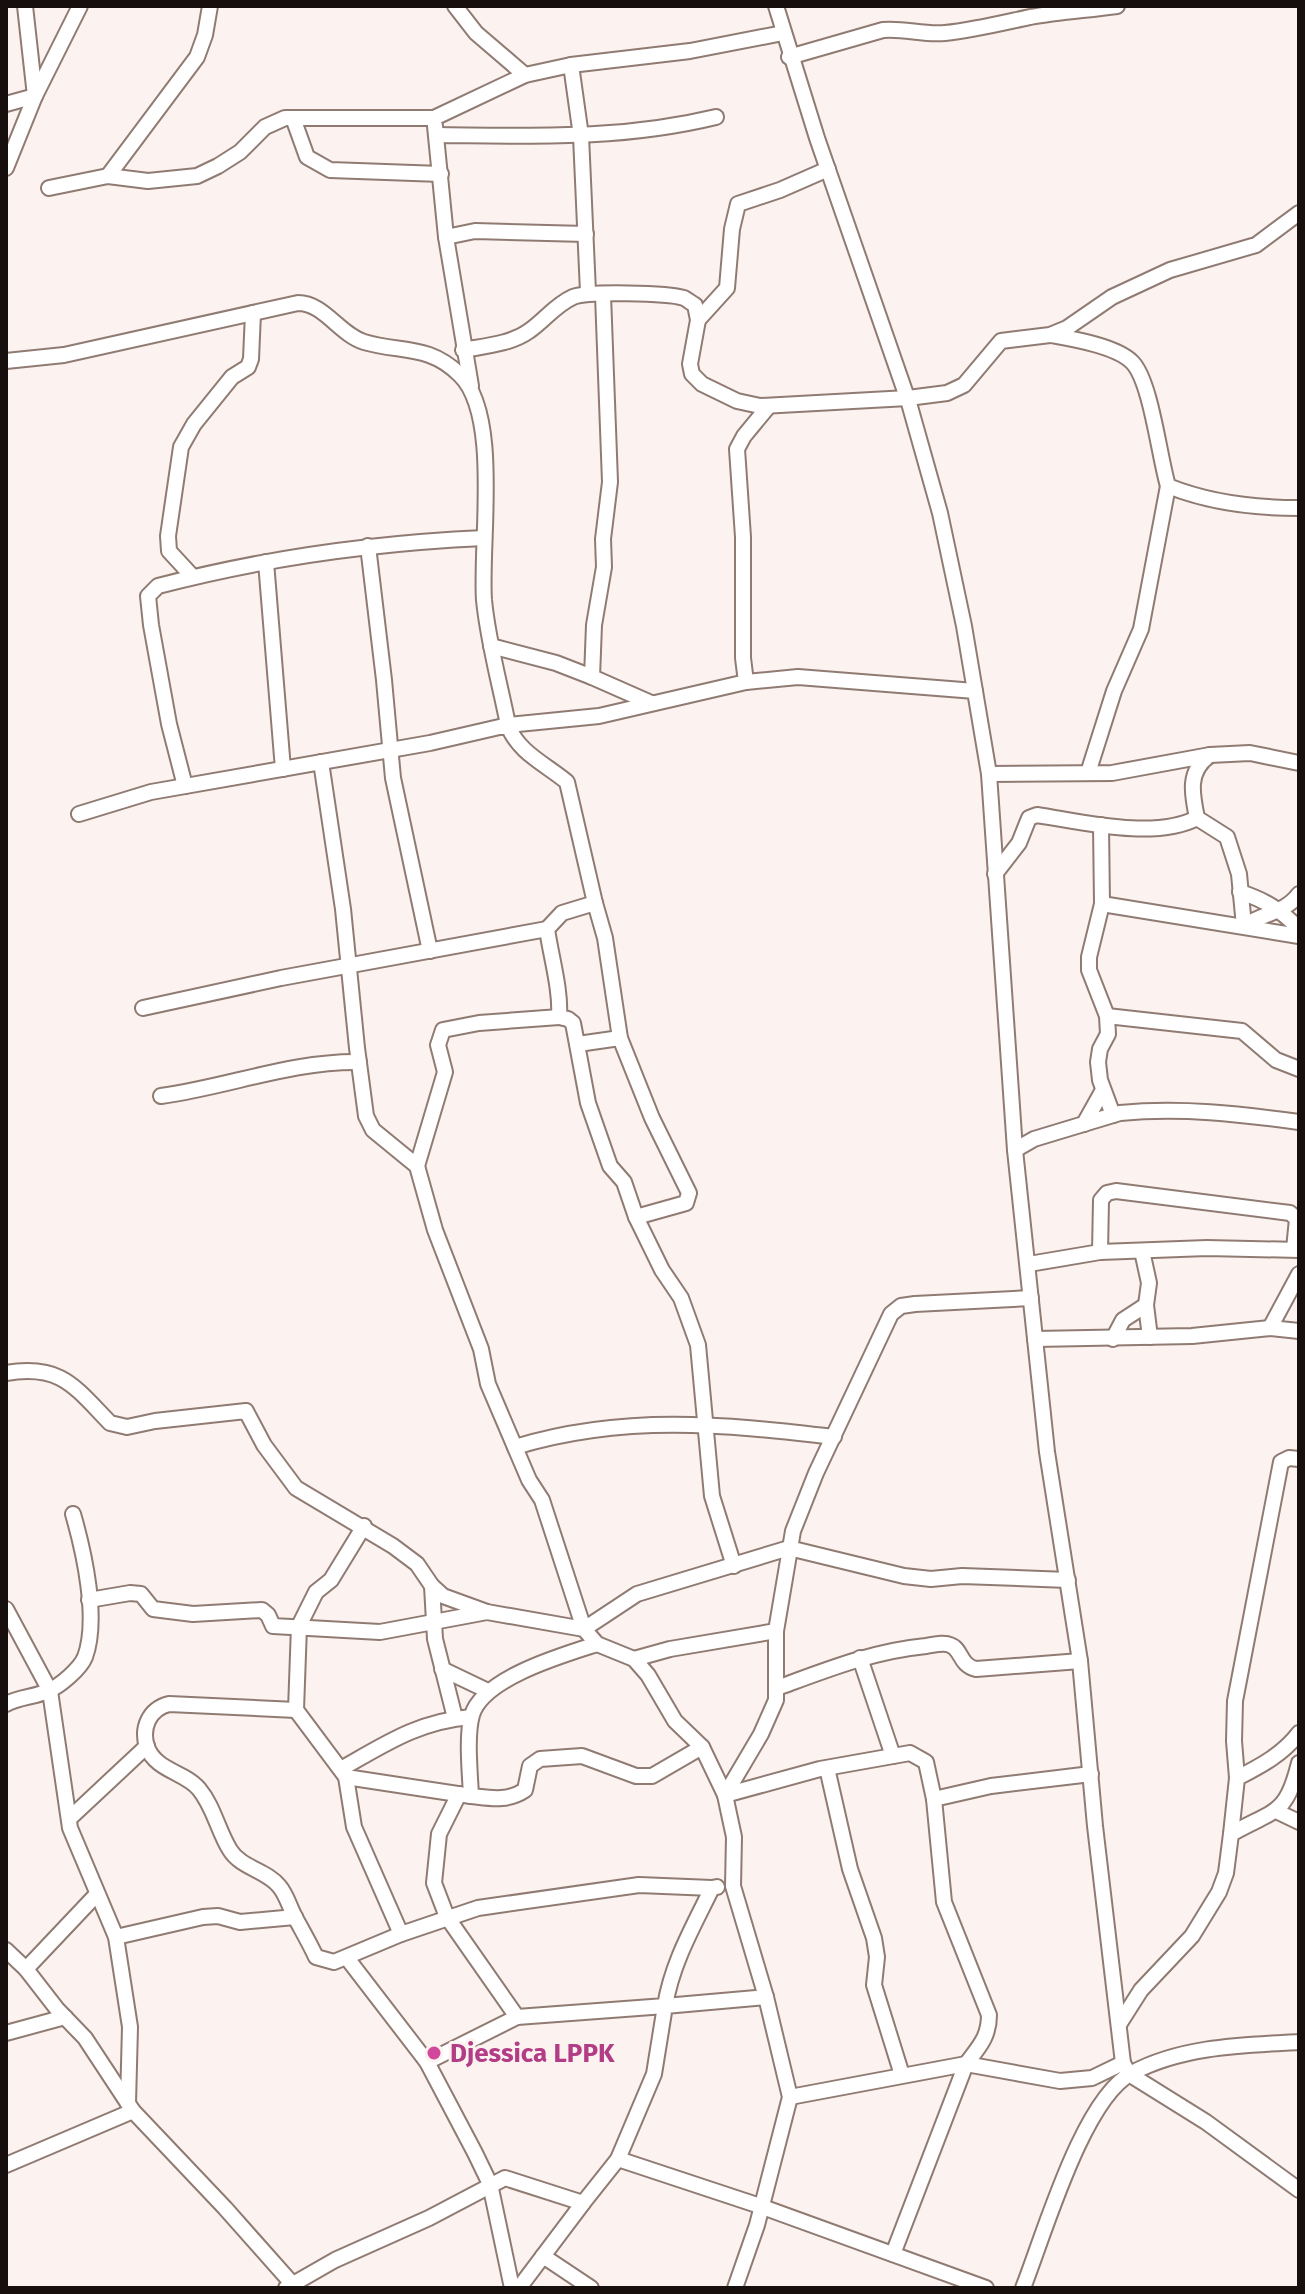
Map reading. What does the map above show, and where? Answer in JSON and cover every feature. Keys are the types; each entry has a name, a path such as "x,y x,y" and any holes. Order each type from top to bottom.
{"street":[{"path":"25,6 35,96"},
{"path":"6,168 35,96 80,6"},
{"path":"108,176 197,57 210,6"},
{"path":"455,6 476,33 525,75"},
{"path":"776,6 789,57 908,398 940,513 964,626 989,774 1015,1150 1035,1339 1051,1485 1080,1661 1126,2068 1100,2102 1082,2135 1023,2288"},
{"path":"789,57 883,30 942,33 1117,6"},
{"path":"49,188 108,176 148,181 197,176 240,152 274,121 293,118 434,118 525,75 571,65 690,51 783,33"},
{"path":"571,65 581,136 586,234 596,293 610,482 603,539 604,567 594,625 592,677"},
{"path":"6,104 35,96"},
{"path":"437,135 581,136 657,130 716,117"},
{"path":"293,118 307,157 330,170 441,174"},
{"path":"434,118 446,237 463,350 484,433 484,600 508,725 511,736 520,747 567,782 605,938 620,1038 652,1118 689,1193 686,1203 636,1217"},
{"path":"698,320 727,288 732,229 738,204 828,169"},
{"path":"463,350 496,344 528,332 551,310 574,296 596,293 684,298 695,305 698,320 690,364 692,374 702,384 737,401 768,407 947,393 964,385 1001,341 1050,335 1067,328 1112,297 1170,270 1256,245 1299,214"},
{"path":"446,237 475,231 586,234"},
{"path":"6,361 64,355 298,303 313,305 357,339 418,350 440,359 461,376 472,391"},
{"path":"193,577 169,551 168,536 181,447 194,424 232,377 248,367 253,313"},
{"path":"1050,335 1121,354 1133,363 1142,379 1168,486 1141,629 1114,691 1088,773"},
{"path":"746,682 743,658 743,537 737,449 768,407"},
{"path":"1168,486 1218,502 1299,508"},
{"path":"185,786 169,724 151,625 148,596 158,586 292,556 368,546 484,538"},
{"path":"368,546 393,778 430,951"},
{"path":"266,562 283,769"},
{"path":"491,646 556,663 651,703"},
{"path":"79,814 151,792 390,750 508,725 599,716 746,682 798,677 975,691"},
{"path":"989,774 1112,773 1210,755 1250,753 1299,763"},
{"path":"1210,755 1199,762 1191,799 1197,818 1227,837 1239,874 1244,926"},
{"path":"321,762 350,965 366,1116 373,1130 417,1166"},
{"path":"995,874 1019,843 1029,818 1037,815 1101,825 1158,828 1184,825 1197,818"},
{"path":"1101,825 1102,904 1089,957 1089,970 1107,1016 1108,1034 1100,1049 1098,1062 1103,1090 1113,1115"},
{"path":"1240,892 1260,898 1281,910 1299,929"},
{"path":"1244,926 1258,917 1291,905 1299,894"},
{"path":"143,1008 350,965 547,929 562,913 595,903"},
{"path":"1102,904 1299,936"},
{"path":"547,929 551,964 558,988 559,1017"},
{"path":"1107,1016 1242,1031 1276,1060 1299,1069"},
{"path":"734,1566 712,1496 698,1345 681,1298 662,1270 636,1217 624,1182 610,1166 588,1103 573,1023 559,1017 479,1023 443,1030 438,1045 445,1072 417,1166 435,1230 481,1349 488,1384 529,1480 542,1500 584,1629 597,1644 634,1659 648,1675 675,1721 702,1747 725,1795 734,1837 733,1886 766,1997 790,2097 757,2225 735,2288"},
{"path":"578,1044 620,1038"},
{"path":"161,1096 275,1074 304,1064 359,1062"},
{"path":"1084,1124 1103,1090"},
{"path":"1015,1150 1034,1139 1113,1115 1183,1109 1299,1122"},
{"path":"1029,1264 1100,1252 1207,1248 1296,1250 1297,1219 1290,1213 1116,1191 1107,1193 1101,1200 1100,1252"},
{"path":"1142,1251 1149,1283 1146,1305 1150,1337"},
{"path":"1270,1328 1299,1274"},
{"path":"725,1795 773,1711 777,1688 776,1631 789,1548 797,1519 891,1314 901,1306 1031,1298"},
{"path":"1113,1339 1123,1320 1146,1305"},
{"path":"1035,1339 1192,1336 1270,1328 1299,1331"},
{"path":"6,1373 28,1369 44,1371 68,1381 110,1423 117,1426 246,1411 264,1445 296,1488 364,1526 417,1564 443,1596 487,1612 584,1629 637,1594 789,1548 904,1576 1068,1580"},
{"path":"515,1447 554,1437 652,1423 834,1437"},
{"path":"1120,2023 1141,1990 1192,1936 1219,1892 1226,1873 1237,1778 1235,1701 1281,1462 1289,1458 1299,1459"},
{"path":"6,1704 50,1691 78,1668 85,1658 90,1611 81,1541 73,1514"},
{"path":"364,1526 331,1580 316,1592 299,1626 296,1710 344,1773 354,1827 401,1934"},
{"path":"432,1586 434,1624 455,1718"},
{"path":"89,1600 141,1594 153,1609 193,1614 262,1610 273,1626 380,1632 487,1612"},
{"path":"6,1609 50,1691 69,1819 116,1937 130,2027 130,2107"},
{"path":"634,1659 670,1649 776,1631"},
{"path":"517,2017 447,1917 434,1883 439,1834 465,1795 471,1717 488,1691 538,1665 597,1644"},
{"path":"777,1688 860,1658 946,1644 956,1649 967,1667 976,1669 1080,1661"},
{"path":"860,1658 893,1756"},
{"path":"442,1669 488,1691"},
{"path":"296,1710 159,1706 151,1712 147,1724 147,1746 154,1759 198,1787 209,1803 231,1852 247,1865 266,1873 281,1887 316,1957 334,1962 401,1934 478,1908 639,1885 733,1886"},
{"path":"344,1773 410,1730 471,1717"},
{"path":"1237,1778 1285,1749 1299,1733"},
{"path":"69,1819 147,1746"},
{"path":"344,1773 503,1799 525,1790 530,1766 540,1759 587,1757 630,1775 644,1777 652,1776 702,1747"},
{"path":"725,1795 827,1768 910,1753 926,1762 934,1799 944,1902 989,2015 989,2031 983,2044 966,2064 893,2254"},
{"path":"1231,1834 1276,1811 1286,1802 1299,1763"},
{"path":"827,1768 850,1869 874,1938 877,1957 874,1985 902,2075"},
{"path":"934,1799 991,1786 1091,1774"},
{"path":"1276,1811 1299,1822"},
{"path":"519,2288 618,2159 654,2074 670,1977 712,1888"},
{"path":"26,1969 97,1894"},
{"path":"116,1937 203,1917 218,1916 240,1922 295,1917"},
{"path":"6,1950 85,2038 130,2107 292,2287 335,2260 429,2218 505,2178 583,2203"},
{"path":"347,1958 427,2062 490,2184 512,2288"},
{"path":"427,2062 517,2017 766,1997"},
{"path":"6,2033 65,2017"},
{"path":"790,2097 966,2064 1060,2081 1092,2078 1174,2055 1299,2042"},
{"path":"1126,2068 1299,2190"},
{"path":"6,2165 130,2107"},
{"path":"618,2159 760,2206 986,2288"},
{"path":"543,2256 591,2288"}],"place":[{"name":"Djessica LPPK","path":"434,2053"}]}
